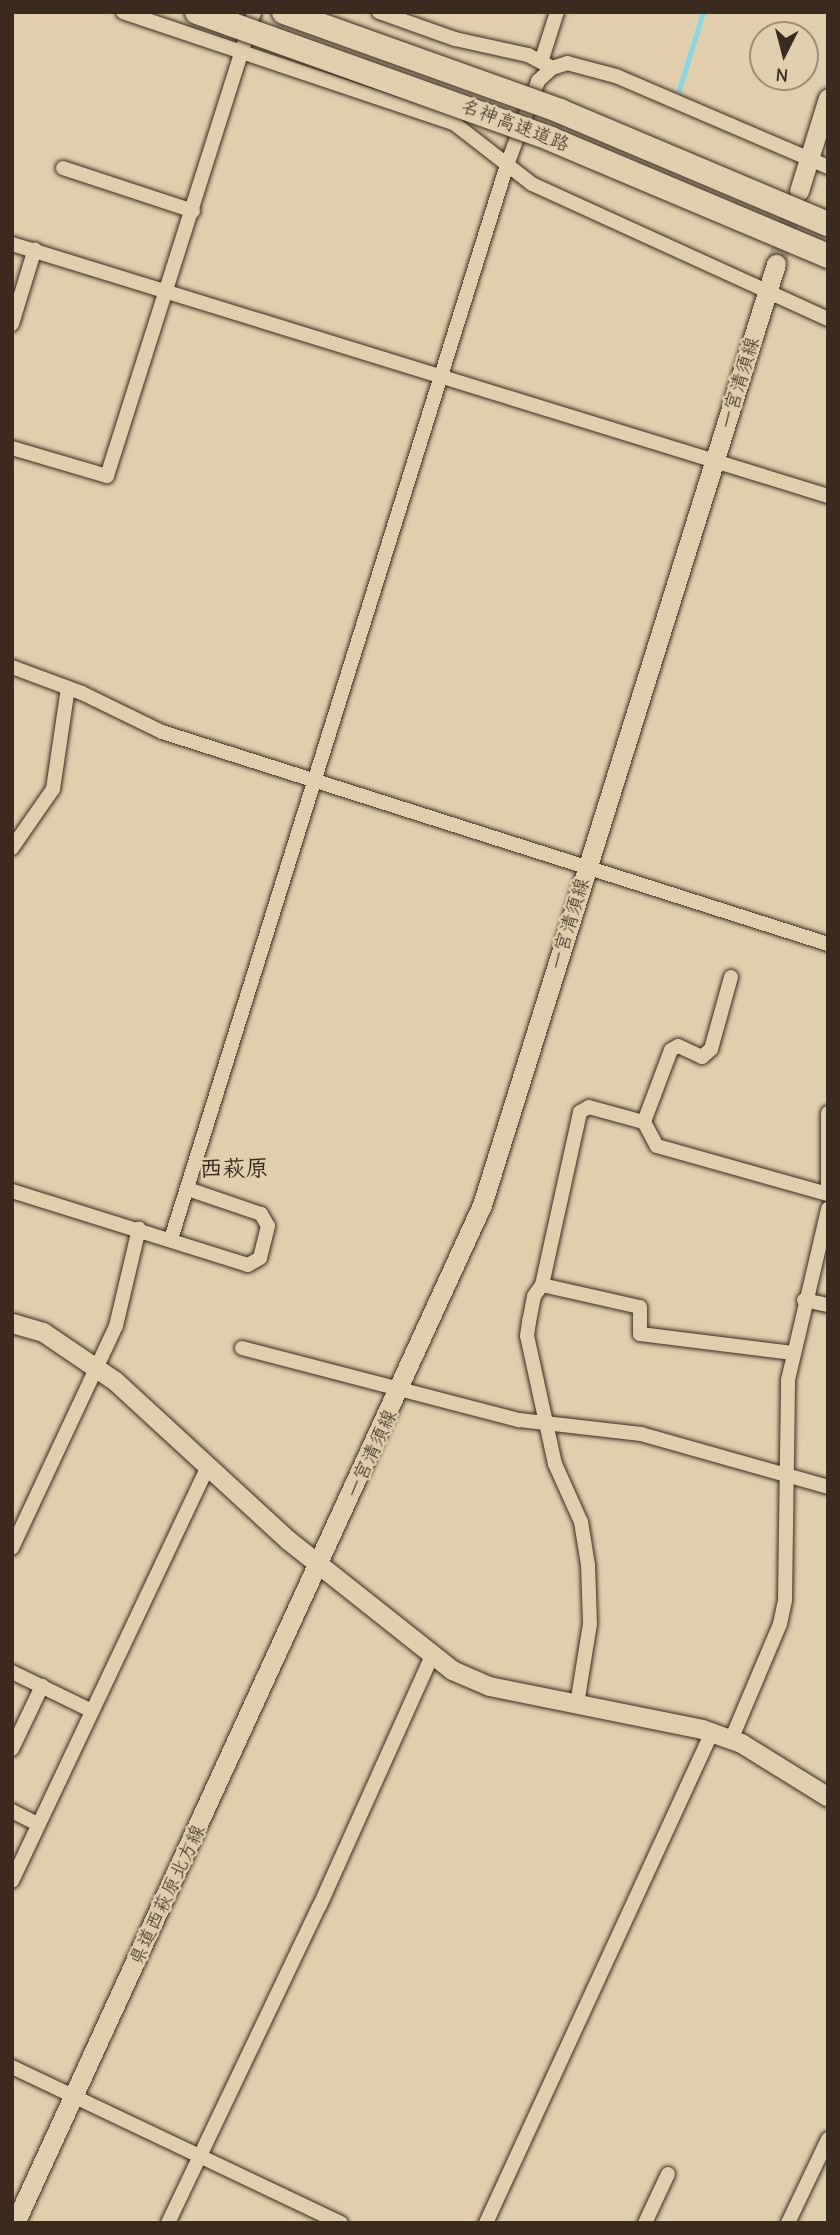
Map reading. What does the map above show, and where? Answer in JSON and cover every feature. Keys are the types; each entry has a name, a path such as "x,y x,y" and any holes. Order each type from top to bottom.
{"highway":[{"name":"名神高速道路","path":"197,12 551,139 828,256"},
{"name":"名神高速道路","path":"284,12 559,111 828,224"}],"main road":[{"path":"799,191 828,98"},
{"name":"一宮清須線","path":"319,1566 401,1391 482,1205 776,264"},
{"path":"12,1323 43,1332 99,1369 207,1469 319,1566 452,1670 489,1686 712,1732 731,1740 828,1797"},
{"name":"県道西萩原北方線","path":"15,2223 319,1566"}],"street":[{"path":"123,12 455,124 531,184 828,318"},
{"path":"12,448 107,476 169,291 254,12"},
{"path":"379,12 547,65 568,64 616,76 828,167"},
{"path":"172,1239 508,165 538,81 547,65 557,12"},
{"path":"63,168 193,211"},
{"path":"12,244 828,496"},
{"path":"12,324 35,250"},
{"path":"12,667 68,688 162,732 828,944"},
{"path":"12,848 53,789 68,688"},
{"path":"643,1122 671,1050 678,1046 702,1056 711,1049 732,977"},
{"path":"577,1704 588,1647 588,1565 581,1522 555,1464 527,1336 534,1296 542,1285 580,1112 589,1107 643,1122 657,1146 828,1194"},
{"path":"828,1113 828,1184"},
{"path":"12,1191 248,1265 260,1258 268,1226 261,1214 188,1189"},
{"path":"731,1740 780,1624 785,1475 793,1353 828,1209"},
{"path":"12,1548 99,1369 129,1286 139,1229"},
{"path":"542,1285 640,1307 640,1334 793,1353"},
{"path":"804,1300 828,1305"},
{"path":"242,1348 401,1391 548,1425 641,1434 828,1487"},
{"path":"12,1881 207,1469"},
{"path":"168,2223 432,1656"},
{"path":"12,1672 92,1710"},
{"path":"12,1749 42,1686"},
{"path":"486,2223 712,1732"},
{"path":"12,1811 38,1824"},
{"path":"12,2067 333,2221"},
{"path":"788,2223 828,2138"},
{"path":"645,2223 668,2174"}],"waterway":[{"path":"679,90 703,12"}],"tunnel":[{"path":"776,264 796,198"}],"district":[{"name":"西萩原","path":"234,1169"}]}
